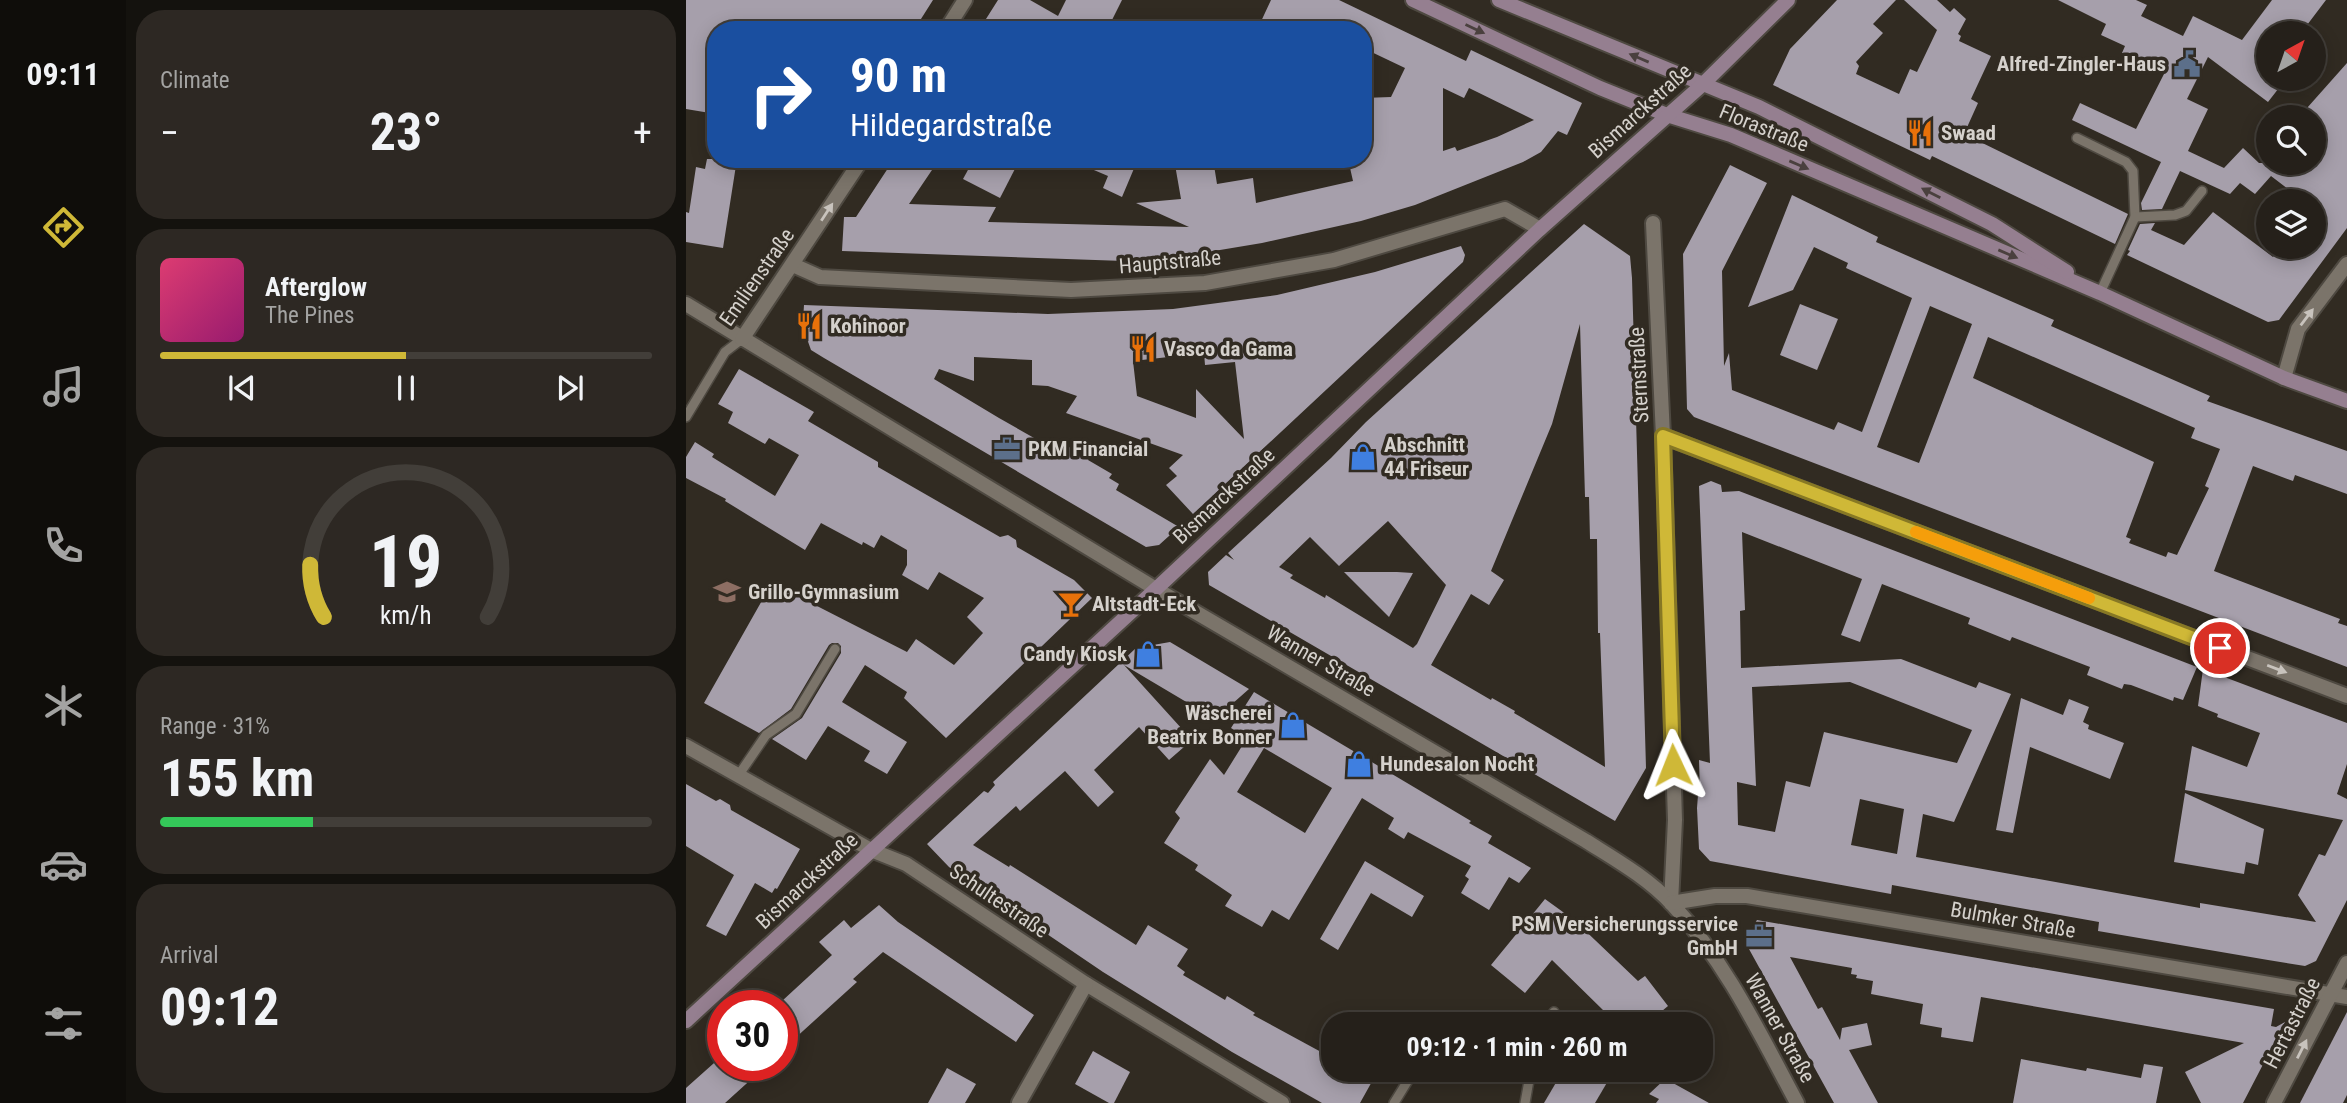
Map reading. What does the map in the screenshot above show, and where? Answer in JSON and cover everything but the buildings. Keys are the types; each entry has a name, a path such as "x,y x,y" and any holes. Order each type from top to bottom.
{"main road":[{"name":"Florastraße","path":"1413,0 1600,88 1667,115 1731,135 2100,293 2284,378 2347,401"},
{"name":"Florastraße","path":"1499,0 1759,107 1992,224 2100,293"},
{"name":"Bismarckstraße","path":"686,1021 1156,589 1540,229 1702,85 1788,0"}],"street":[{"path":"952,21 965,0"},
{"name":"Emilienstraße","path":"743,338 856,168"},
{"name":"Hauptstraße","path":"793,265 820,277 1071,290 1205,283 1334,260 1505,209 1540,229"},
{"name":"Sternstraße","path":"1653,223 1663,436 1675,820 1671,903"},
{"path":"2284,378 2298,329 2347,264"},
{"path":"686,304 743,338"},
{"name":"Wanner Straße","path":"743,338 1156,589 1627,867 1671,903 1718,960 1797,1103"},
{"path":"1663,436 2347,696"},
{"name":"Schultestraße","path":"686,746 871,850 906,864 1086,984 1282,1103"},
{"name":"Bulmker Straße","path":"1671,903 1715,896 1747,896 2347,997"},
{"name":"Hertastraße","path":"2274,1103 2347,962"},
{"path":"1019,1103 1086,984"}],"lane":[{"path":"2077,138 2126,162 2133,171 2135,217 2100,293"},
{"path":"2135,217 2175,215 2186,211 2202,191"},
{"name":"Emilienstraße","path":"686,418 725,352 743,338"},
{"path":"738,776 766,735 796,714 835,649"},
{"path":"1394,1103 1407,1082"},
{"path":"1525,1103 1529,1082"}],"slow traffic":[{"path":"1916,532 2089,598"}],"place":[{"name":"Alfred-Zingler-Haus","path":"2187,64"},
{"name":"Swaad","path":"1920,133"},
{"name":"Kohinoor","path":"809,326"},
{"name":"Vasco da Gama","path":"1143,349"},
{"name":"PKM Financial","path":"1007,449"},
{"name":"Abschnitt 44 Friseur","path":"1363,457"},
{"name":"Grillo-Gymnasium","path":"727,592"},
{"name":"Altstadt-Eck","path":"1071,604"},
{"name":"Candy Kiosk","path":"1148,654"},
{"name":"Wäscherei Beatrix Bonner","path":"1293,725"},
{"name":"Hundesalon Nocht","path":"1359,764"},
{"name":"PSM Versicherungsservice GmbH","path":"1759,936"}],"route":[{"path":"1673,765 1663,436 2220,648"}]}
